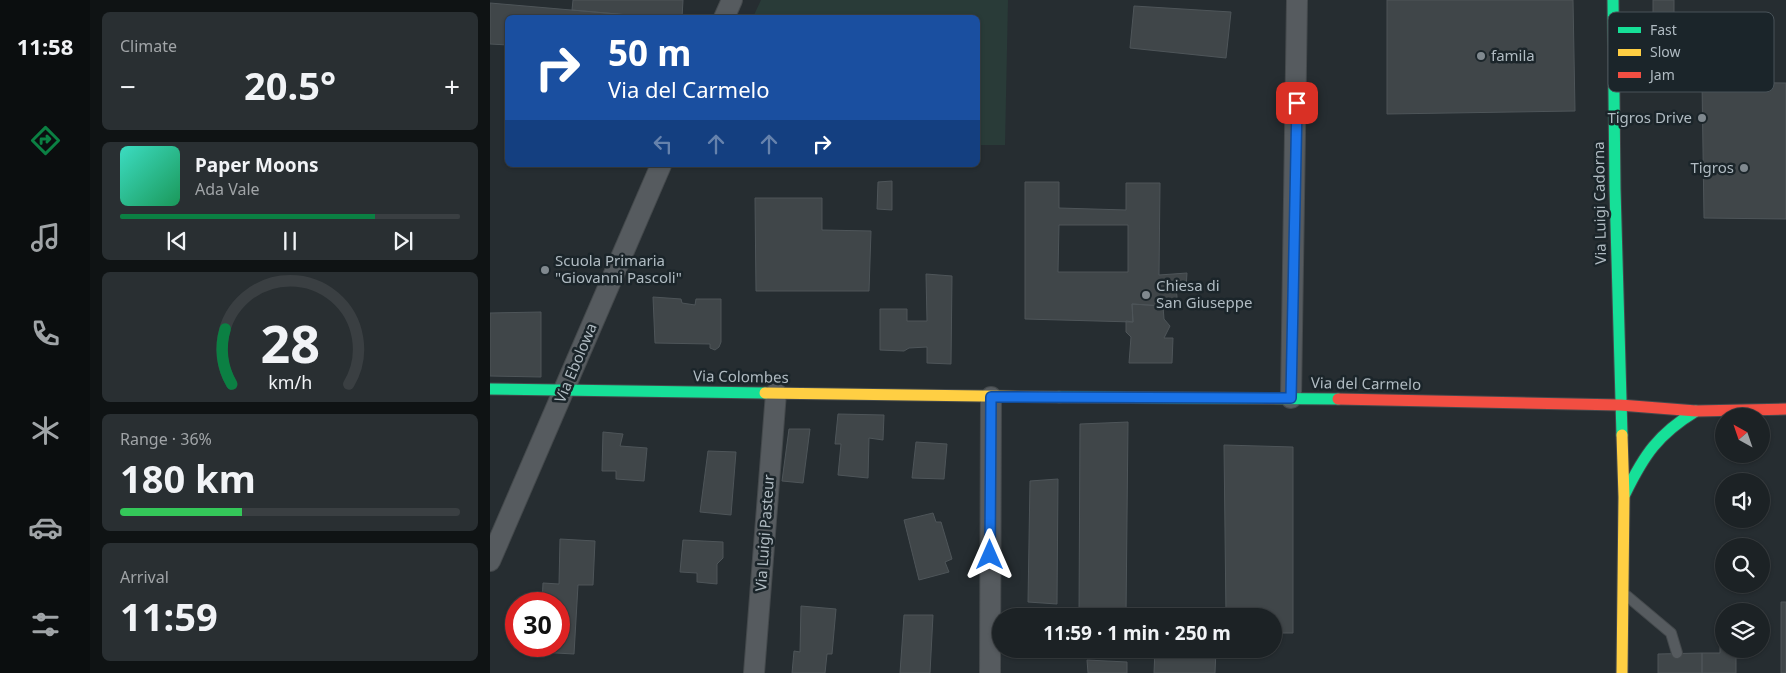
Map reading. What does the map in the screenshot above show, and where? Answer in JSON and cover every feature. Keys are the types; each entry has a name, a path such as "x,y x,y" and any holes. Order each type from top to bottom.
{"main road":[{"name":"Via Luigi Cadorna","path":"1614,92 1620,405 1624,497 1622,673"},
{"name":"Via Colombes","path":"490,389 776,392 991,397"},
{"name":"Via del Carmelo","path":"991,397 1291,398 1620,405 1696,411 1786,409"},
{"name":"Via Luigi Cadorna","path":"1613,673 1613,486 1620,405"},
{"path":"1624,497 1640,464 1654,442 1670,426 1696,411"}],"street":[{"path":"725,15 732,0"},
{"path":"1291,398 1297,0"},
{"name":"Via Ebolowa","path":"490,561 660,167"},
{"name":"Via Luigi Pasteur","path":"754,673 776,392"},
{"path":"990,673 991,397"}],"lane":[{"path":"1623,592 1671,633 1677,653"}],"green space":[{"path":"761,0 1008,0 1005,145 980,145 980,15 754,15"}],"building":[{"path":"573,0 683,0 682,15 629,15 572,10"},
{"name":"famila","path":"1387,0 1573,0 1575,111 1387,114"},
{"path":"1653,0 1674,0 1674,12 1653,12"},
{"path":"490,3 629,15 505,15 505,45 490,44"},
{"path":"1134,6 1231,12 1226,58 1130,48"},
{"name":"Tigros","path":"1774,83 1786,83 1786,219 1704,218 1702,92 1774,92"},
{"path":"892,181 892,210 877,209 878,182"},
{"path":"1025,182 1059,182 1059,208 1126,210 1126,183 1160,183 1159,275 1187,273 1186,288 1176,287 1178,307 1132,304 1133,322 1025,319","holes":["1059,225 1128,225 1128,272 1058,272"]},
{"path":"755,198 822,198 822,230 871,231 869,291 756,291"},
{"path":"926,274 952,276 951,364 927,363 927,347 909,348 904,351 880,350 880,309 907,309 907,321 927,321"},
{"path":"653,297 681,299 682,303 695,305 696,299 721,299 721,342 719,347 715,350 710,348 710,344 655,343"},
{"path":"1132,304 1163,306 1164,319 1170,326 1164,338 1173,338 1172,363 1129,363 1131,337 1126,332 1126,321 1133,322"},
{"path":"541,312 541,377 490,376 490,313"},
{"path":"838,414 884,415 883,440 869,438 868,478 838,475 841,444 835,444"},
{"path":"1128,422 1126,608 1079,608 1080,424"},
{"path":"789,429 810,429 803,483 782,481"},
{"path":"603,432 623,434 620,446 647,448 644,481 616,479 616,471 602,471"},
{"path":"916,442 947,444 944,479 912,478"},
{"path":"1224,445 1293,447 1293,633 1282,633 1282,608 1226,608"},
{"path":"708,451 736,452 731,515 700,512"},
{"path":"1058,479 1057,604 1028,602 1030,481"},
{"path":"933,513 936,522 941,522 952,559 945,562 949,572 919,580 904,520"},
{"path":"560,539 595,541 593,585 578,585 574,654 570,654 570,592 543,592 543,583 559,584"},
{"path":"683,540 723,542 723,558 717,564 717,584 697,582 697,573 680,572"},
{"path":"1781,602 1786,602 1786,673 1781,673"},
{"path":"801,606 836,609 832,654 827,654 825,673 792,673 794,651 800,652"},
{"path":"904,615 933,615 930,673 900,673"},
{"path":"1702,653 1715,653 1715,658 1736,658 1736,673 1702,673"},
{"path":"1702,653 1702,673 1658,673 1658,654"},
{"path":"1155,658 1216,658 1215,673 1154,673"},
{"path":"1087,660 1127,662 1127,673 1088,673"}],"traffic: fast":[{"path":"1613,0 1613,12"},
{"path":"1614,92 1622,435"},
{"path":"490,389 765,393"},
{"path":"1059,397 1338,399"},
{"path":"1625,494 1653,447 1672,428 1696,411"}],"traffic: slow":[{"path":"765,393 1059,397"},
{"path":"1622,435 1624,497 1622,673"}],"traffic: jam":[{"path":"1338,399 1620,405"},
{"path":"1620,405 1696,411 1786,409"}],"place":[{"name":"famila","path":"1481,56"},
{"name":"Tigros Drive","path":"1702,118"},
{"name":"Tigros","path":"1744,168"},
{"name":"Scuola Primaria \"Giovanni Pascoli\"","path":"545,270"},
{"name":"Chiesa di San Giuseppe","path":"1146,295"}],"route":[{"path":"990,555 991,397 1291,398 1297,103"}]}
